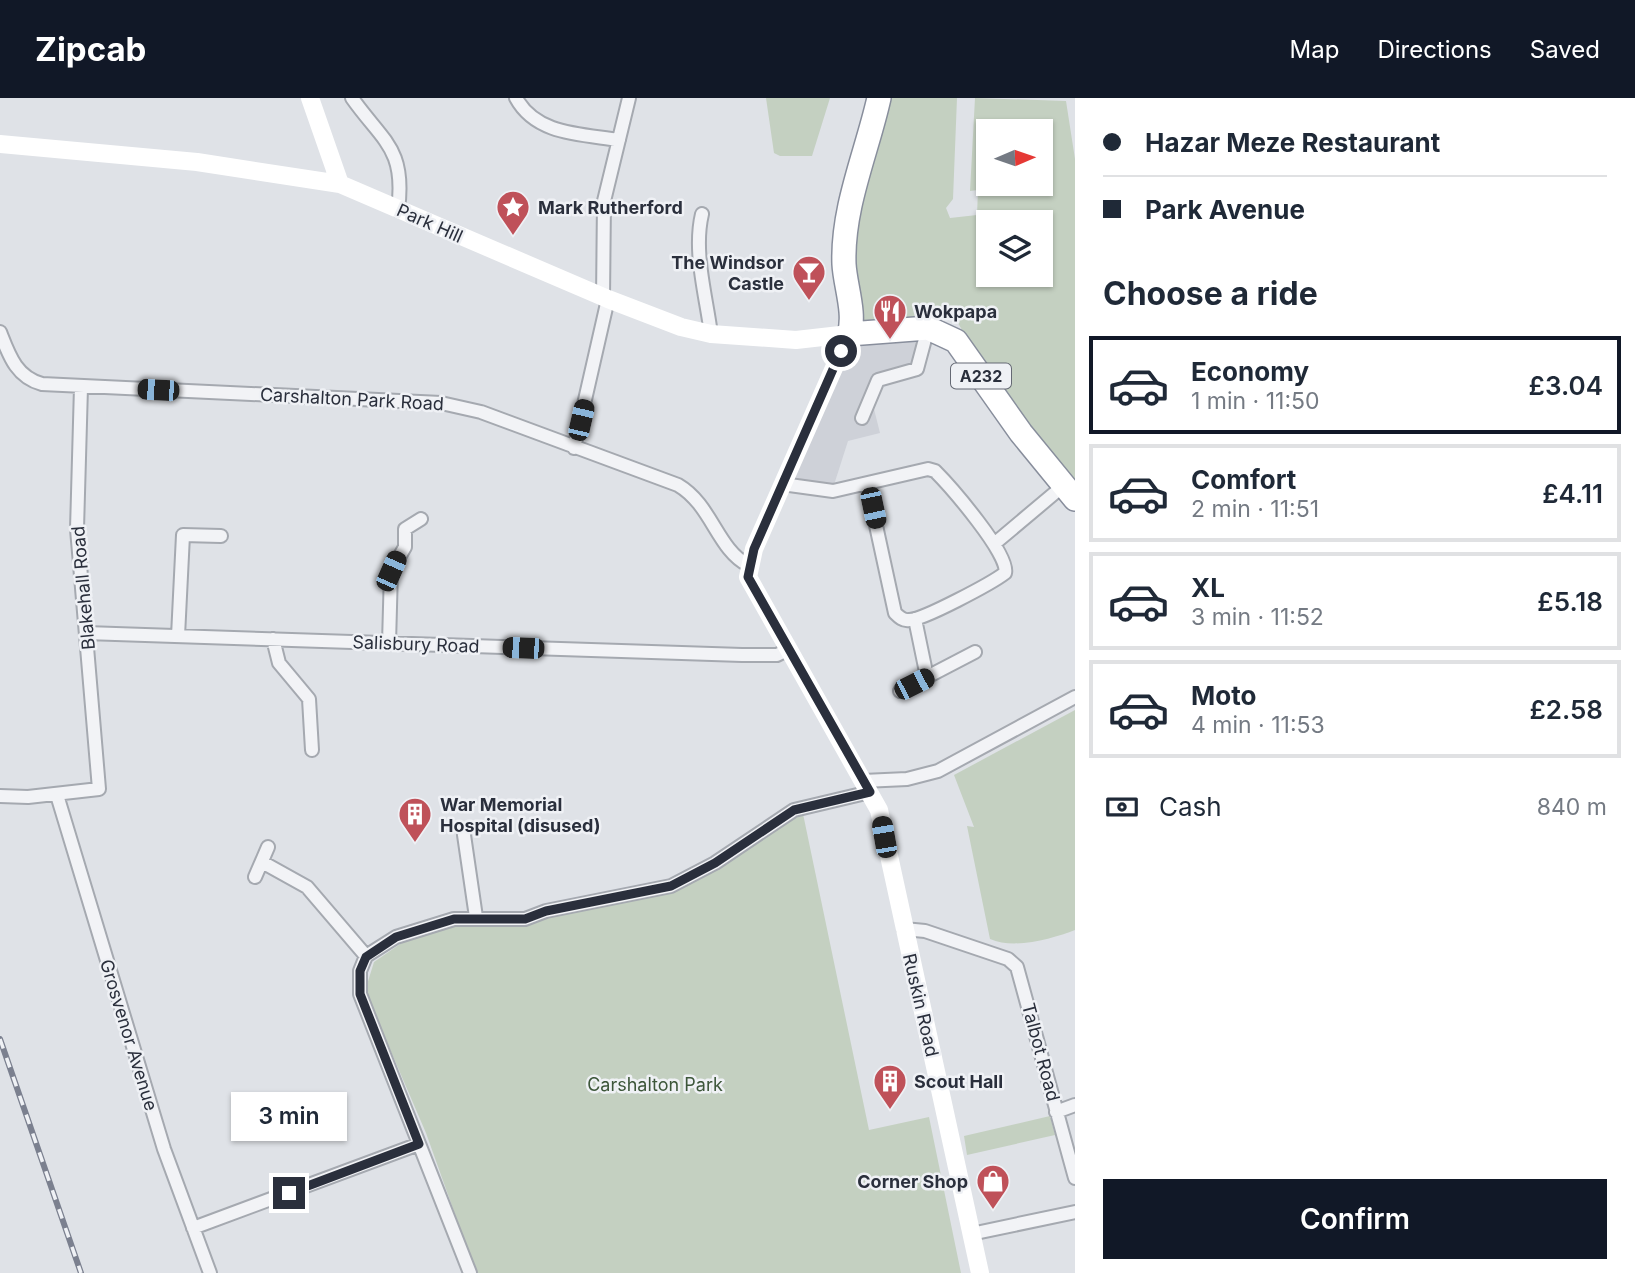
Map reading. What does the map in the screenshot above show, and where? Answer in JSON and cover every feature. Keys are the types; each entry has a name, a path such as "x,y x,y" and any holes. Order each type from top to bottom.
{"highway":[{"path":"879,98 845,237 845,284 852,325 849,334 928,328"},
{"name":"A232","path":"928,328 956,341 1021,433 1069,493"}],"main road":[{"path":"310,98 340,184"},
{"name":"Park Hill","path":"0,144 197,162 340,184 605,298 681,327 711,334 796,340 849,334"},
{"path":"748,565 849,334"},
{"name":"Carshalton Park Road","path":"748,565 752,589 867,786"},
{"name":"Ruskin Road","path":"867,786 879,810 979,1273"}],"street":[{"path":"352,98 390,142 400,178 398,209"},
{"path":"516,98 524,113 540,124 565,132 619,140"},
{"path":"574,448 605,298 604,201 629,98"},
{"path":"702,214 698,232 699,250 711,334"},
{"path":"862,418 878,380 917,369 928,328"},
{"name":"Carshalton Park Road","path":"0,332 16,367 28,379 42,384 441,403 481,412 686,490 703,506 734,556 748,565"},
{"name":"Blakehall Road","path":"57,795 99,789 77,529 81,387"},
{"path":"782,484 833,491 928,469 935,471 1006,561 1005,573 915,619 908,621 895,613 867,484"},
{"path":"994,544 1069,493"},
{"path":"388,643 391,571 405,547 405,530 421,519"},
{"path":"178,636 183,535 221,536"},
{"path":"915,619 927,677"},
{"name":"Salisbury Road","path":"86,633 771,656 787,650"},
{"path":"273,639 279,663 309,699 312,750"},
{"path":"900,691 975,652"},
{"path":"471,1273 360,994 360,971 366,957 396,937 444,921 476,917 525,919 546,911 671,886 715,863 794,810 867,786 938,771 1075,697"},
{"path":"0,796 57,795"},
{"name":"Grosvenor Avenue","path":"57,795 164,1149 210,1273"},
{"path":"464,835 476,917"},
{"path":"256,877 268,847"},
{"path":"262,862 307,887 366,957"},
{"name":"Talbot Road","path":"904,929 925,931 1008,959 1017,967 1075,1178"},
{"path":"1056,1112 1075,1105"},
{"path":"193,1228 419,1144"},
{"path":"971,1234 1075,1212"}],"shaded area":[{"path":"923,331 915,368 876,378 871,397 880,433 848,441 833,488 788,482 853,341"}],"green space":[{"path":"766,98 830,98 812,156 780,156 774,153"},
{"path":"882,98 957,98 953,199 946,208 950,218 976,215 976,287 1053,287 1053,210 977,210 978,196 1054,196 1054,119 976,119 976,190 970,191 975,98 1066,101 1075,159 1075,491 965,335 948,306 926,320 852,325 846,252"},
{"path":"1075,710 1075,930 1022,943 990,939 967,826 974,827 954,775"},
{"name":"Carshalton Park","path":"802,809 869,1130 929,1117 961,1273 476,1273 426,1133 365,991 374,962 403,942 475,919 510,923 655,892"},
{"path":"1050,1116 1055,1135 967,1155 964,1136"}],"railway":[{"path":"0,1039 81,1273"}],"place":[{"name":"Mark Rutherford","path":"513,237"},
{"name":"The Windsor Castle","path":"809,302"},
{"name":"Wokpapa","path":"890,341"},
{"name":"War Memorial Hospital (disused)","path":"415,844"},
{"name":"Scout Hall","path":"890,1111"},
{"name":"Corner Shop","path":"993,1211"}],"route":[{"path":"289,1193 419,1144 360,994 360,971 366,957 380,944 434,923 454,919 525,919 546,911 671,886 715,863 794,810 864,796 870,792 811,693 752,589 748,577 748,565 754,549 841,351"}]}
